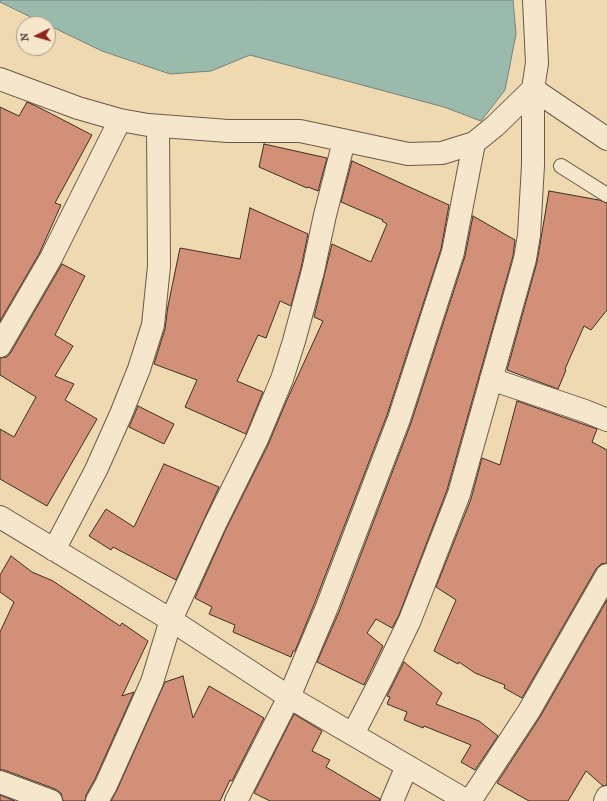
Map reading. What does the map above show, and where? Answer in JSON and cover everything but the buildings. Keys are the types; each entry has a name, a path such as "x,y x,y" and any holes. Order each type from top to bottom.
{"street":[{"path":"353,734 410,620 432,567 459,494 519,281 528,241 532,166 533,89 537,63 534,0"},
{"path":"0,79 78,108 120,120 158,126 228,131 300,131 408,154 442,153 474,142 495,126 533,89"},
{"path":"533,89 607,139"},
{"path":"0,346 51,258 120,120"},
{"path":"54,550 96,470 121,414 140,368 153,324 159,266 158,126"},
{"path":"97,801 106,785 152,682 171,620 214,524 257,439 282,379 313,271 325,215 344,141"},
{"path":"236,801 289,697 327,607 399,419 453,252 474,142"},
{"path":"491,379 607,420"},
{"path":"0,517 171,620 289,697 467,801"},
{"path":"470,801 529,711 607,575"},
{"path":"392,801 407,766"},
{"path":"0,782 51,801"},
{"path":"605,801 607,797"}],"lane":[{"path":"561,166 607,195"}],"shaded area":[{"path":"0,0 513,0 516,34 505,90 481,121 444,107 250,55 211,71 170,74 102,51 56,29 56,16 29,16 0,2"}]}
